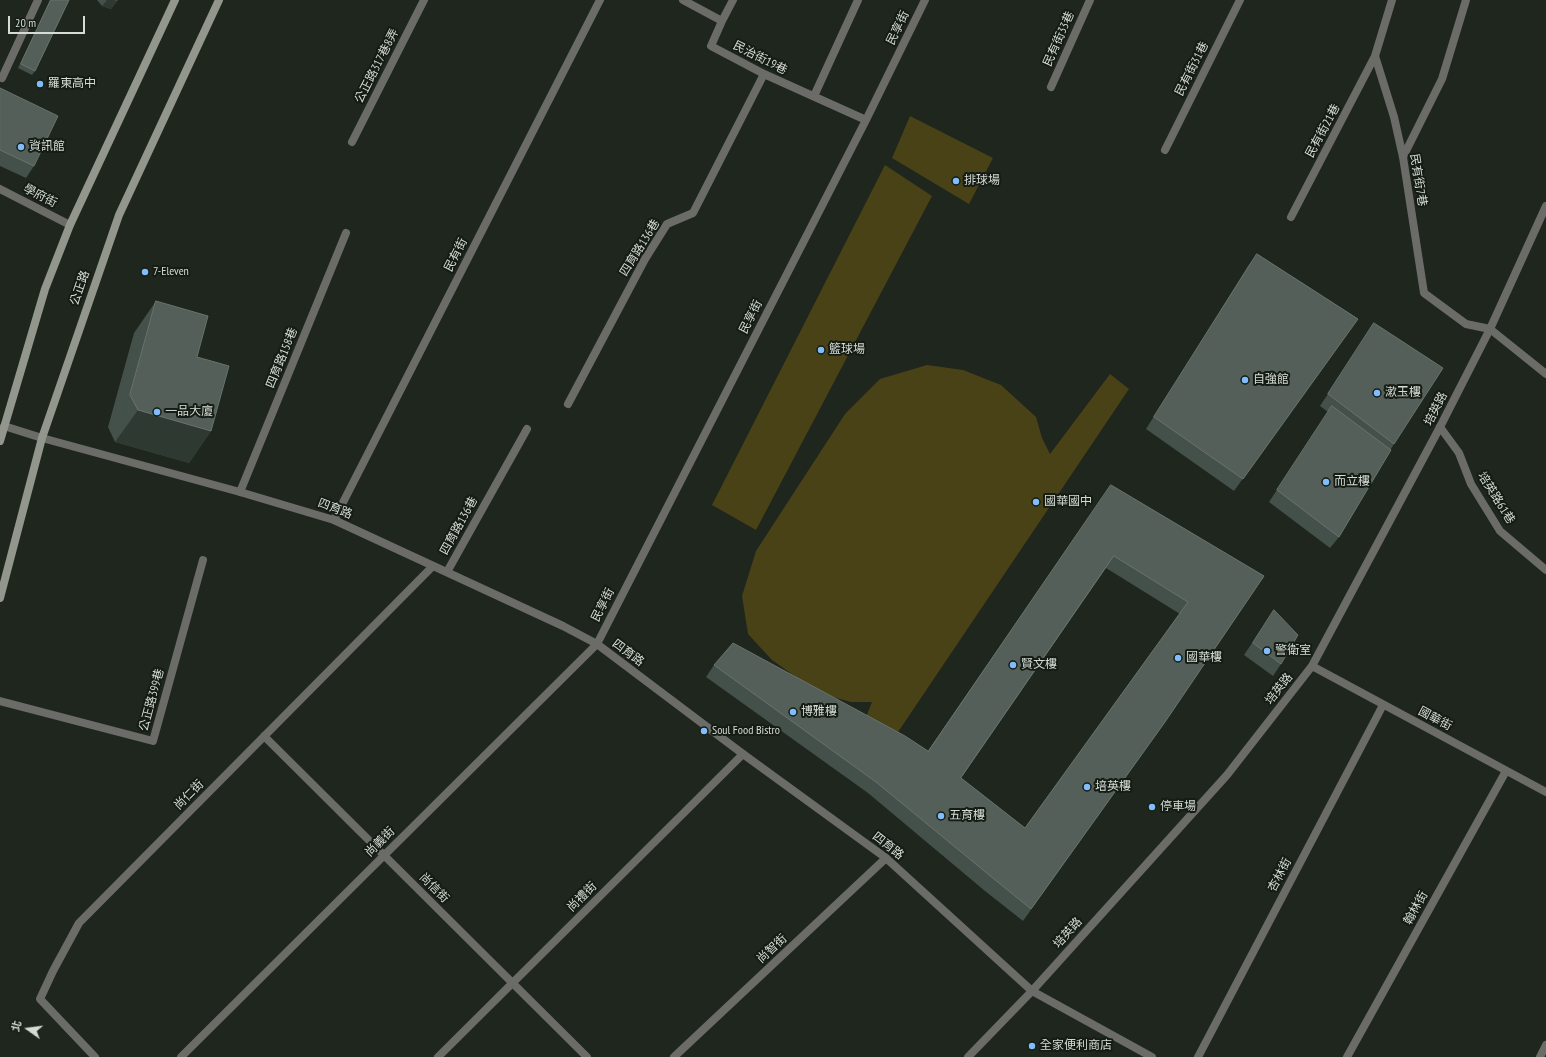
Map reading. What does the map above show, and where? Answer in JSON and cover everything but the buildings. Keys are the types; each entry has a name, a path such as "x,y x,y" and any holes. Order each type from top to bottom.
{"street":[{"path":"2,78 38,0"},
{"path":"0,441 45,289 70,224 176,0"},
{"name":"公正路","path":"0,598 42,438 119,215 219,0"},
{"name":"公正路317巷8弄","path":"352,142 424,0"},
{"name":"民有街","path":"334,520 600,0"},
{"path":"683,0 722,21 733,0"},
{"path":"814,96 858,0"},
{"name":"民享街","path":"597,644 866,120 925,0"},
{"name":"民有街33巷","path":"1051,88 1090,0"},
{"name":"民有街31巷","path":"1165,150 1240,0"},
{"path":"1375,56 1392,0"},
{"path":"1403,157 1442,79 1466,0"},
{"name":"民治街19巷","path":"722,21 711,46 764,74 866,120"},
{"name":"民有街7巷","path":"1375,56 1394,117 1403,157 1424,293 1466,324 1490,329"},
{"name":"民有街21巷","path":"1291,218 1375,56"},
{"name":"四育路136巷","path":"568,404 645,259 667,224 693,213 764,74"},
{"name":"學府街","path":"0,188 70,224"},
{"name":"培英路","path":"968,1057 1032,991 1227,775 1312,666 1440,427 1490,329 1546,206"},
{"name":"四育路158巷","path":"240,492 346,233"},
{"path":"1490,329 1546,374"},
{"name":"四育路","path":"4,426 334,520 563,626 597,644 743,754 886,858 1032,991 1152,1057"},
{"name":"培英路61巷","path":"1440,427 1459,453 1470,484 1500,531 1546,570"},
{"name":"四育路136巷","path":"447,572 527,429"},
{"name":"公正路399巷","path":"0,701 153,741 203,560"},
{"name":"尚仁街","path":"95,1057 40,998 79,923 432,566"},
{"name":"尚義街","path":"181,1057 597,644"},
{"name":"國華街","path":"1312,666 1546,792"},
{"name":"杏林街","path":"1198,1057 1383,705"},
{"name":"尚信街","path":"264,736 587,1057"},
{"name":"尚禮街","path":"438,1057 743,754"},
{"name":"翰林街","path":"1347,1057 1506,771"},
{"name":"尚智街","path":"674,1057 886,858"},
{"path":"1540,1057 1546,1045"}],"shaded area":[{"name":"排球場","path":"910,116 993,158 969,204 892,158"},
{"name":"籃球場","path":"885,165 932,196 756,530 712,505"},
{"path":"927,365 963,370 1001,385 1036,417 1042,438 1050,454 1110,374 1129,389 896,735 866,717 872,702 851,702 825,695 806,684 772,660 748,634 742,596 756,551 845,414 880,379"}],"place":[{"name":"羅東高中","path":"40,84"},
{"name":"資訊館","path":"21,147"},
{"name":"排球場","path":"956,181"},
{"name":"7-Eleven","path":"145,272"},
{"name":"籃球場","path":"821,350"},
{"name":"自強館","path":"1245,380"},
{"name":"漱玉樓","path":"1377,393"},
{"name":"一品大廈","path":"157,412"},
{"name":"而立樓","path":"1326,482"},
{"name":"國華國中","path":"1036,502"},
{"name":"警衛室","path":"1267,651"},
{"name":"國華樓","path":"1178,658"},
{"name":"賢文樓","path":"1013,665"},
{"name":"博雅樓","path":"793,712"},
{"name":"Soul Food Bistro","path":"704,731"},
{"name":"培英樓","path":"1087,787"},
{"name":"停車場","path":"1152,807"},
{"name":"五育樓","path":"941,816"},
{"name":"全家便利商店","path":"1032,1046"}]}
